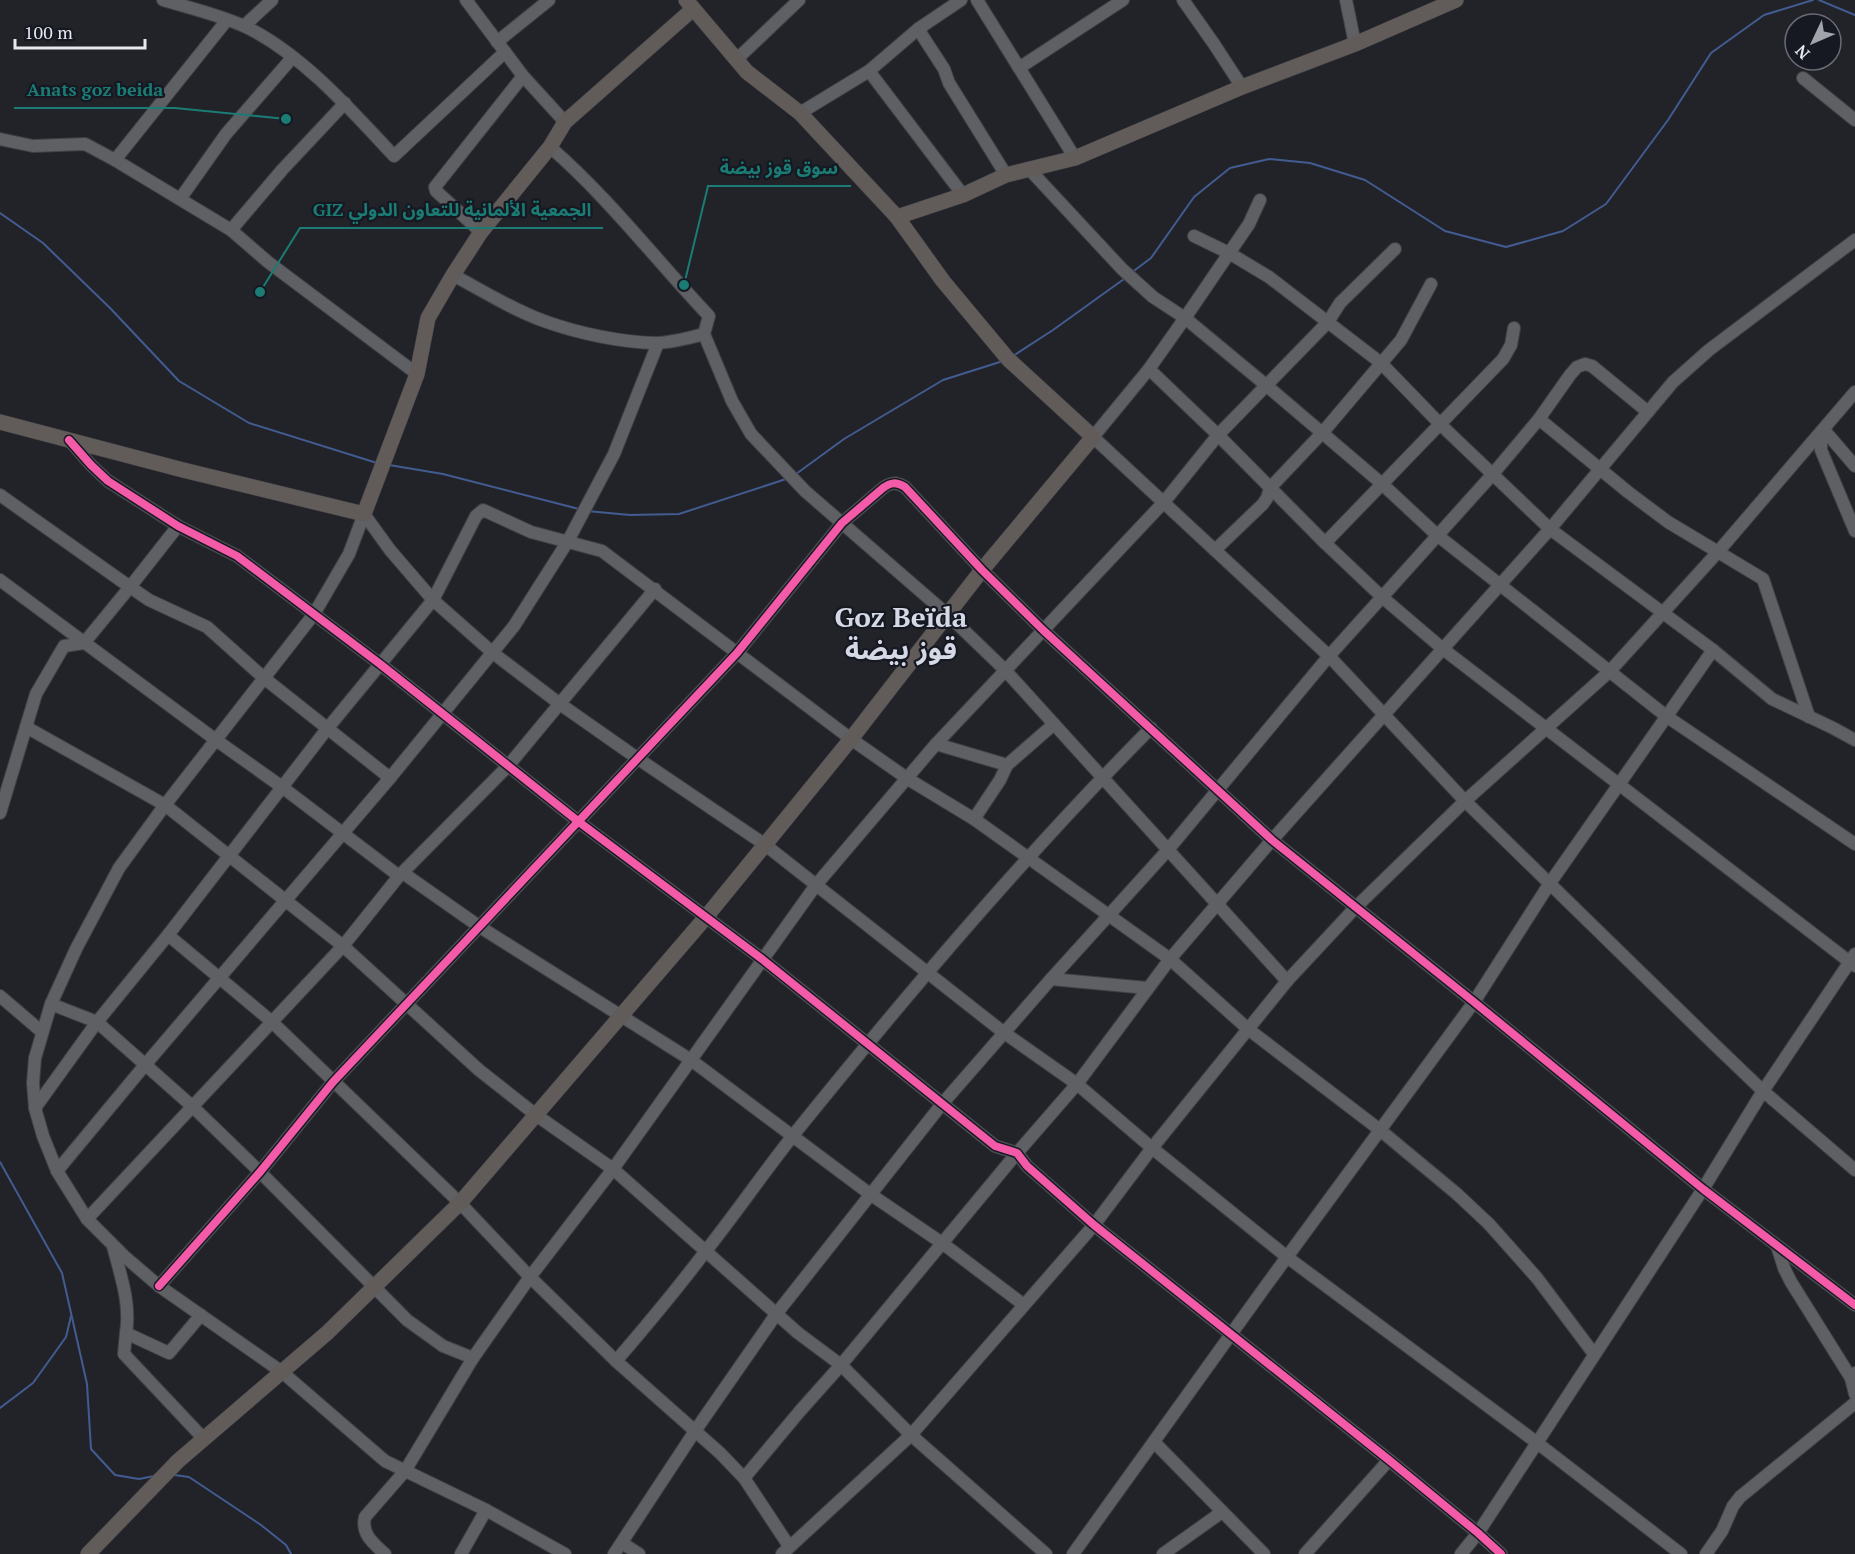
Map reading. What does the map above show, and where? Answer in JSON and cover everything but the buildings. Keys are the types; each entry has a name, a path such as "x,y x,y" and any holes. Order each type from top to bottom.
{"main road":[{"path":"897,218 963,195 1006,175 1075,158 1242,87 1355,44 1456,0"},
{"path":"0,422 364,514 417,374 428,318 453,275 481,232 550,147 565,122 689,5 747,72 800,113 897,218 943,281 1008,359 1093,437 982,570 851,739 706,916 460,1203 327,1334 178,1461 88,1554"}],"street":[{"path":"163,0 244,26 263,36 345,103 394,156 505,52"},
{"path":"244,26 272,0"},
{"path":"466,0 524,76 565,122"},
{"path":"497,42 549,0"},
{"path":"736,60 799,0"},
{"path":"800,113 869,71 918,29 961,0"},
{"path":"977,0 1075,158"},
{"path":"1019,68 1123,0"},
{"path":"1183,0 1242,87"},
{"path":"1346,0 1355,44"},
{"path":"115,160 227,20"},
{"path":"918,29 1006,175"},
{"path":"180,199 226,134 292,58"},
{"path":"869,71 963,195"},
{"path":"481,232 436,191 435,187 524,76"},
{"path":"1803,78 1855,120"},
{"path":"231,230 282,170 345,103"},
{"path":"0,139 33,146 85,144 115,160 231,230 268,262 417,374"},
{"path":"550,147 569,163 709,316 704,334 732,401 751,434 805,491 948,615 1005,670 1287,981"},
{"path":"1029,169 1122,269 1153,297 1185,318 1323,432 1437,535 1666,716 1855,844"},
{"path":"1260,200 1249,224 1185,318 1149,369 1093,437 1329,656 1386,714 1465,801 1763,1091 1855,1170"},
{"path":"1194,236 1229,253 1269,277 1381,363 1441,425 1550,529 1713,650 1772,699 1855,740"},
{"path":"744,1478 1077,1084 1170,958 1272,840 1550,529 1673,382 1709,350 1855,240"},
{"path":"385,1554 372,1542 363,1526 365,1516 405,1471 473,1358 530,1277 613,1169 816,885 936,744 1164,502 1218,435 1328,322 1340,303 1395,249"},
{"path":"453,275 542,321 604,336 658,343 679,341 704,334"},
{"path":"1215,550 1263,504 1270,488 1323,432 1401,340 1431,284"},
{"path":"1324,543 1503,359 1511,345 1514,328"},
{"path":"57,1171 390,778 493,653 535,597 568,541 614,454 658,343"},
{"path":"639,1554 618,1549 695,1431 777,1314 870,1194 1003,1032 1167,851 1329,656 1492,475 1539,419 1577,367 1585,364 1592,366 1648,412"},
{"path":"1149,369 1218,435 1324,543 1443,649 1853,961 1763,1091 1703,1189 1478,1533 1461,1554"},
{"path":"168,935 271,1021 460,1203 530,1277 616,1361 744,1478 786,1550 910,1435 1094,1225 1152,1148 1287,981 1356,907 1465,801 1610,671 1826,431 1855,392"},
{"path":"1539,419 1668,522 1717,553 1757,574 1766,585 1809,717"},
{"path":"1826,431 1855,466"},
{"path":"1826,431 1821,441 1821,450 1855,531"},
{"path":"69,440 108,481 178,526 237,556 380,664 579,822 762,959 994,1146 1017,1153 1026,1166 1094,1225 1232,1333 1501,1554"},
{"path":"159,1286 260,1172 333,1082 737,653 842,523 883,488 890,483 897,483 924,506 982,570 1043,630 1272,840 1703,1189 1855,1305"},
{"path":"0,495 149,600 207,627 264,678 390,778"},
{"path":"35,1108 97,1022 168,935 327,729 433,600 479,512 483,510 531,532 602,551 851,739 908,779 974,819 1170,958 1248,1029 1380,1130 1458,1194 1490,1224 1537,1278 1594,1354"},
{"path":"364,514 390,550 433,600 493,653 637,759 764,844 1003,1032 1077,1084 1287,1257 1536,1442 1680,1554"},
{"path":"364,514 349,554 314,614 165,805 119,868 76,949 51,1004 34,1058 35,1108 57,1171 87,1219 159,1286 282,1372 385,1461 486,1510 565,1554"},
{"path":"0,813 36,694 64,646 84,643 178,526"},
{"path":"0,580 342,834 480,927 690,1060 1024,1305"},
{"path":"87,1219 343,946 401,874 508,766 655,589"},
{"path":"1073,1554 1474,1002 1550,883 1713,650"},
{"path":"974,819 1007,765 1054,723"},
{"path":"26,728 165,805 343,946 479,1070 536,1115 613,1169 798,1333 841,1365 910,1435 1046,1554"},
{"path":"616,1361 706,1252 793,1136 928,972 1103,776 1151,728"},
{"path":"936,744 1007,765"},
{"path":"1051,979 1147,988"},
{"path":"0,996 42,1032"},
{"path":"51,1004 97,1022 193,1107 407,1320 443,1346 473,1358"},
{"path":"113,1245 129,1318 124,1354 204,1439"},
{"path":"1777,1246 1791,1282 1853,1376 1855,1394"},
{"path":"126,1333 169,1353 201,1315"},
{"path":"1706,1554 1722,1531 1733,1506 1740,1497 1855,1403"},
{"path":"1155,1443 1264,1554"},
{"path":"1305,1554 1389,1460"},
{"path":"461,1554 486,1510"},
{"path":"1163,1554 1222,1512"}],"waterway":[{"path":"1131,273 1151,258 1194,197 1230,168 1269,159 1310,163 1365,180 1445,231 1506,247 1563,231 1606,204 1668,120 1711,53 1764,15 1813,0"},
{"path":"1819,0 1855,15"},
{"path":"0,213 43,243 110,308 179,381 249,423 377,463"},
{"path":"1013,356 1124,279"},
{"path":"796,474 844,439 943,380 1003,361"},
{"path":"389,465 443,474 579,509"},
{"path":"587,511 630,515 679,514 786,479"},
{"path":"0,1162 62,1273 87,1384 91,1449 115,1475 139,1479 154,1476"},
{"path":"0,1408 33,1383 66,1337 71,1316"},
{"path":"174,1475 189,1477 261,1525 286,1545 291,1554"}],"cycle path":[{"path":"69,440 108,481 178,526 237,556 380,664 579,822 762,959 995,1146 1017,1153 1027,1166 1094,1225 1389,1460 1501,1554"},
{"path":"159,1286 260,1172 333,1082 737,653 842,523 883,488 894,483 905,487 982,570 1043,630 1272,840 1703,1189 1855,1305"}],"place":[{"name":"Anats goz beida","path":"286,119"},
{"name":"سوق قوز بيضة","path":"684,285"},
{"name":"GIZ الجمعية الألمانية للتعاون الدولي","path":"260,292"}],"district":[{"name":"Goz Beïda قوز بيضة","path":"901,633"}]}
